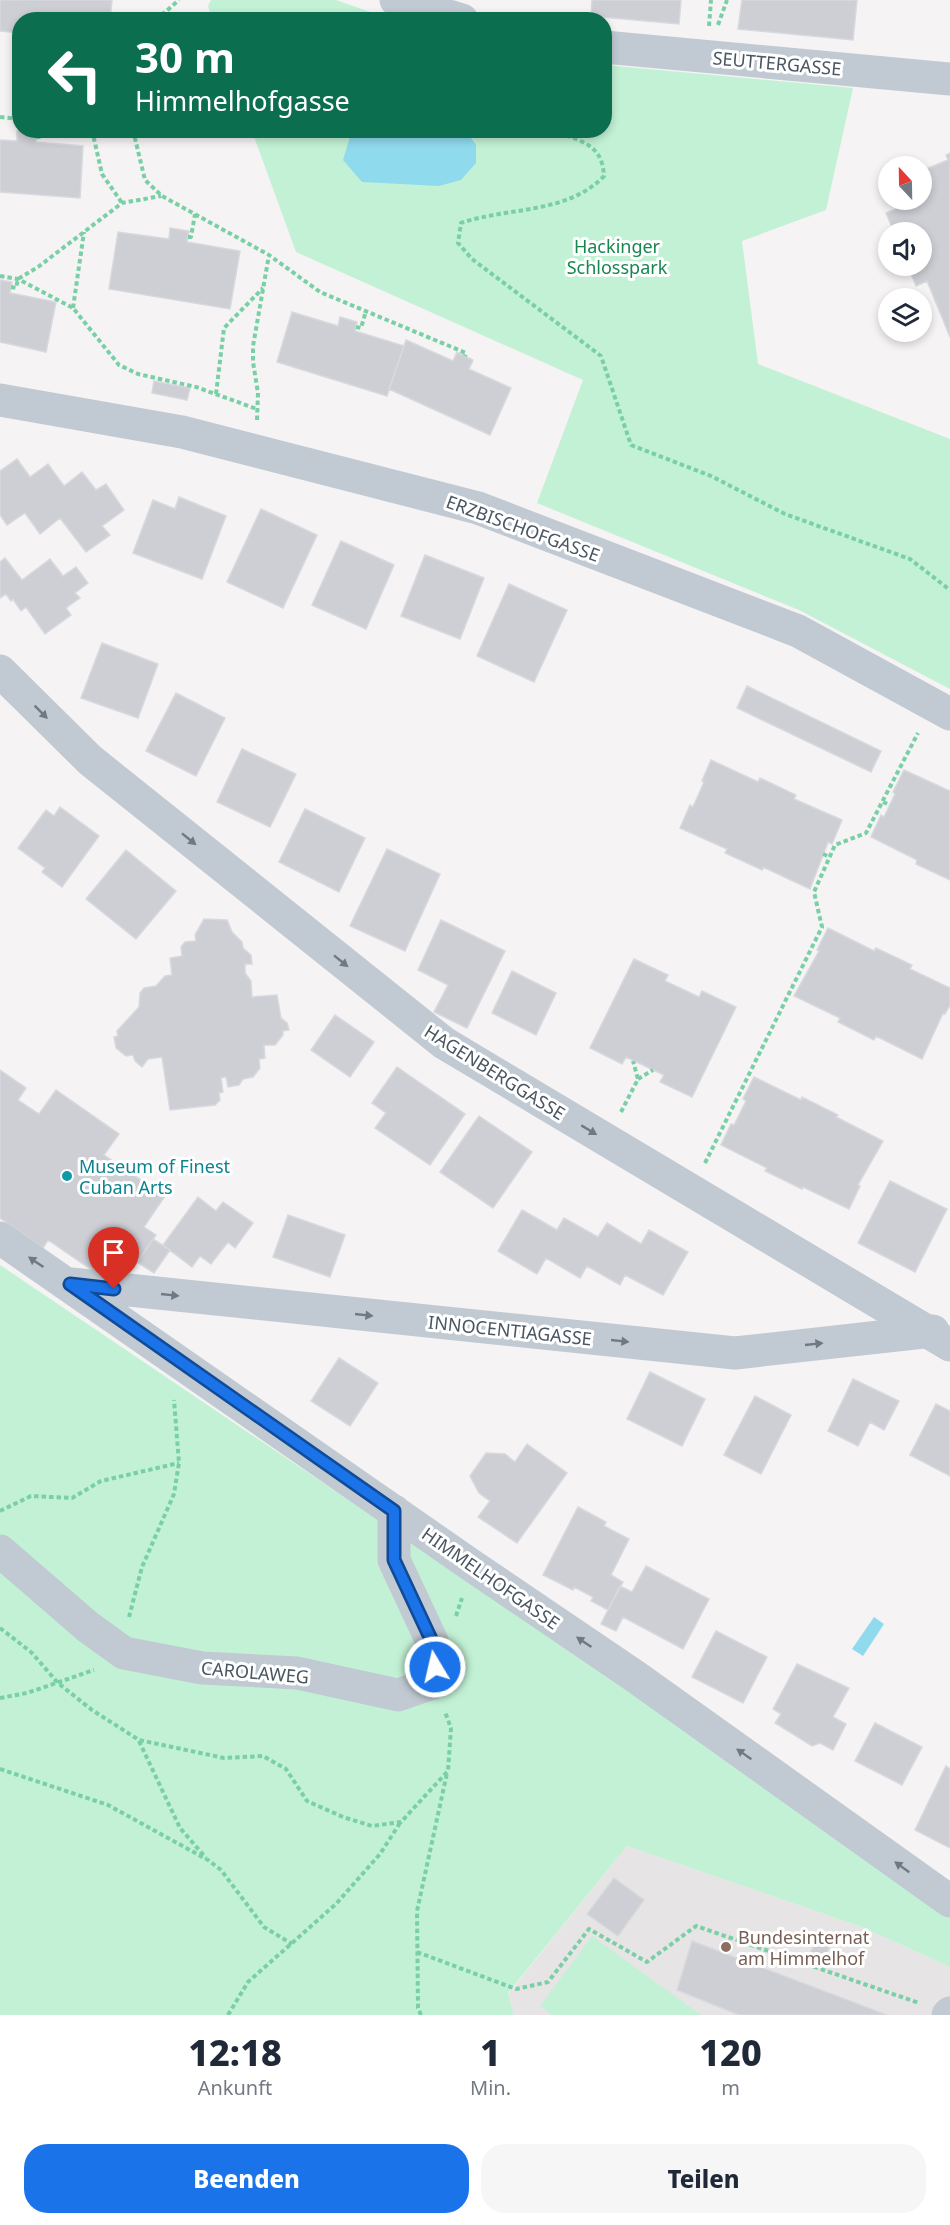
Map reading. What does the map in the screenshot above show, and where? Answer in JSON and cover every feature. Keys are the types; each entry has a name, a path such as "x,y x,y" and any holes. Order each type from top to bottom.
{"street":[{"path":"396,0 436,12"},
{"name":"SEUTTERGASSE","path":"612,48 950,79"},
{"name":"ERZBISCHOFGASSE","path":"0,400 182,432 478,508 798,631 942,709"},
{"name":"HAGENBERGGASSE","path":"0,671 90,760 444,1043 606,1140 943,1335"},
{"name":"HIMMELHOFGASSE","path":"0,1238 70,1284 468,1563 636,1677 950,1901"},
{"name":"INNOCENTIAGASSE","path":"70,1284 735,1353 943,1335"},
{"path":"394,1511 394,1560 436,1650 433,1683"},
{"name":"CAROLAWEG","path":"0,1551 88,1626 124,1653 202,1668 297,1673 398,1695 433,1683"}],"path":[{"path":"165,12 179,0"},
{"path":"715,33 727,0"},
{"path":"94,138 102,174 122,203"},
{"path":"135,138 145,180 162,196 269,255 320,292 466,353 465,356"},
{"path":"571,138 593,147 603,160 604,176 593,188 545,207 482,216 461,223 458,243 472,259 601,356 631,445 711,476 785,514 910,559 950,590"},
{"path":"11,287 16,288 18,279 38,267 122,203 162,196"},
{"path":"188,237 192,237 195,214"},
{"path":"73,308 84,232"},
{"path":"258,393 253,346 269,255"},
{"path":"0,276 18,279 73,308 119,366 138,374 196,387 257,409"},
{"path":"216,394 224,328 264,286"},
{"path":"356,327 361,328 366,311"},
{"path":"716,1142 822,927 814,891 836,845 866,833 942,709"},
{"path":"883,802 890,805"},
{"path":"823,854 830,857"},
{"path":"806,959 813,963"},
{"path":"633,1061 638,1079"},
{"path":"606,1140 638,1079 653,1070"},
{"path":"734,1107 741,1110"},
{"path":"0,1698 27,1693 103,1667 124,1653 130,1609 142,1567 174,1494 179,1463 171,1355"},
{"path":"0,1511 31,1496 72,1498 100,1481 179,1463"},
{"path":"436,1650 459,1611 468,1563"},
{"path":"0,1628 31,1652 58,1683 92,1710 139,1740 224,1758 263,1756 286,1769 306,1801 343,1817 372,1826 401,1822"},
{"path":"421,2015 418,2008 417,1911 448,1771 451,1728 433,1683"},
{"path":"139,1740 180,1828 208,1860"},
{"path":"0,1769 108,1805 208,1860 221,1870 264,1926 292,1944"},
{"path":"228,2015 248,1983 336,1904 380,1854 401,1822 448,1771"},
{"path":"417,1952 516,1989 548,1982 588,1929 646,1962 696,1926 948,2014"}],"shaded area":[{"name":"Bundesinternat am Himmelhof","path":"627,1846 862,1927 950,1967 950,2015 514,2015 508,1994"}],"green space":[{"path":"211,0 336,0 370,12 210,12 208,6"},
{"name":"Hackinger Schlosspark","path":"612,66 853,88 826,210 742,241 758,364 950,439 950,689 799,610 537,503 583,380 296,252 255,138 612,138"},
{"path":"0,1265 599,1669 950,1914 950,1967 862,1927 627,1846 508,1993 514,2015 0,2015"},
{"path":"592,1936 701,2015 552,2015 540,2006"}],"water":[{"path":"350,138 471,138 476,145 476,163 461,180 439,186 362,182 343,160"},
{"path":"874,1617 884,1624 863,1656 852,1649"}],"building":[{"path":"0,0 112,0 111,12 12,12 12,32 0,31"},
{"path":"592,0 681,0 679,24 612,18 612,12 591,12"},
{"path":"742,0 857,0 853,40 738,29"},
{"path":"17,138 36,138 36,142 83,146 80,198 0,192 0,140 17,141"},
{"path":"950,153 950,337 932,288 927,281 916,286 912,276 932,276 932,222 890,222 886,213 894,210 932,210 932,167 948,160 946,155"},
{"path":"170,228 189,231 187,242 240,251 230,309 109,289 118,232 169,239"},
{"path":"0,280 12,282 10,293 56,302 46,352 0,342"},
{"path":"292,312 338,326 340,317 357,322 355,331 404,346 387,396 277,362"},
{"path":"406,340 453,361 457,352 473,360 469,369 511,388 490,435 389,389"},
{"path":"154,381 190,388 187,400 152,393"},
{"path":"17,459 30,477 48,464 64,486 82,472 96,490 106,484 124,510 102,526 110,535 86,552 60,518 40,534 25,513 7,525 0,515 0,471"},
{"path":"179,497 226,516 202,579 133,553 153,500 175,509"},
{"path":"261,509 317,535 283,608 227,582"},
{"path":"341,541 394,565 366,629 312,605"},
{"path":"425,555 484,578 460,639 401,616"},
{"path":"5,558 22,580 50,559 63,576 76,567 88,583 75,593 80,598 66,608 71,615 45,634 26,607 21,611 13,599 11,601 6,594 0,598 0,562"},
{"path":"509,584 567,610 534,682 477,656"},
{"path":"102,643 158,664 138,718 81,698"},
{"path":"747,686 881,751 871,772 737,708"},
{"path":"176,693 225,718 196,776 146,751"},
{"path":"242,749 296,774 270,827 217,802"},
{"path":"711,760 758,782 760,778 796,795 794,799 842,820 832,844 828,842 810,889 763,867 762,870 725,853 727,849 680,828 690,805 693,807"},
{"path":"904,770 950,791 950,880 916,864 917,860 871,837 881,815 884,817"},
{"path":"60,807 99,836 62,887 42,872 45,868 18,848 46,810 54,816"},
{"path":"305,809 365,838 339,892 279,862"},
{"path":"387,849 440,874 405,951 350,926"},
{"path":"126,850 176,891 136,939 86,899"},
{"path":"204,919 227,920 232,932 251,955 252,964 245,964 245,973 251,981 252,997 277,995 281,1018 287,1023 289,1030 283,1031 283,1035 275,1045 264,1045 265,1058 259,1059 260,1068 253,1077 243,1079 239,1085 228,1087 226,1077 221,1078 223,1092 219,1093 220,1100 215,1105 170,1110 162,1057 148,1059 142,1067 135,1061 133,1055 126,1056 116,1048 114,1037 118,1036 117,1031 139,1007 140,993 144,988 156,986 165,976 172,975 170,958 182,956 181,947 185,942 196,941 195,935"},
{"path":"441,920 505,951 467,1028 434,1012 448,985 418,970"},
{"path":"828,928 874,951 876,948 912,965 910,969 950,988 950,1005 945,1014 943,1013 922,1059 876,1036 874,1040 838,1022 840,1018 794,996 819,951 817,950"},
{"path":"634,959 668,975 665,981 699,997 702,991 736,1007 692,1097 660,1082 664,1075 626,1057 622,1064 590,1048"},
{"path":"512,971 556,993 536,1035 492,1013"},
{"path":"335,1015 374,1042 350,1077 311,1050"},
{"path":"397,1067 465,1114 430,1165 375,1128 386,1113 372,1103"},
{"name":"Museum of Finest Cuban Arts","path":"0,1070 26,1088 18,1100 39,1114 56,1090 119,1134 104,1155 165,1196 144,1227 156,1235 127,1277 92,1270 48,1240 43,1248 0,1218"},
{"path":"754,1077 801,1100 802,1097 883,1141 858,1185 860,1186 849,1209 765,1171 767,1168 721,1145 746,1101 743,1099"},
{"path":"479,1116 532,1152 493,1208 440,1172"},
{"path":"890,1181 947,1209 915,1272 858,1243"},
{"path":"198,1197 216,1211 223,1202 253,1223 235,1248 228,1242 211,1264 200,1256 192,1267 163,1245"},
{"path":"522,1210 557,1230 564,1218 598,1237 607,1223 641,1244 649,1230 688,1252 663,1295 625,1275 620,1285 587,1266 580,1278 546,1258 537,1274 498,1251"},
{"path":"288,1215 345,1235 330,1277 273,1257"},
{"path":"153,1239 170,1250 154,1273 137,1262"},
{"path":"339,1358 378,1383 350,1426 311,1401"},
{"path":"650,1372 705,1399 682,1446 627,1419"},
{"path":"853,1379 899,1401 884,1430 870,1422 858,1446 828,1431"},
{"path":"755,1396 791,1415 761,1474 724,1455"},
{"path":"936,1404 950,1411 950,1476 910,1455"},
{"path":"527,1444 567,1473 517,1543 478,1517 490,1501 479,1493 470,1476 486,1453 505,1454 515,1462"},
{"path":"578,1507 606,1522 604,1526 629,1539 611,1575 623,1582 608,1610 591,1601 593,1597 543,1575"},
{"path":"646,1566 709,1599 683,1649 623,1617 616,1631 601,1624 620,1586 632,1592"},
{"path":"716,1631 767,1657 743,1703 692,1677"},
{"path":"797,1664 849,1688 833,1717 846,1724 833,1750 820,1743 812,1746 775,1723 781,1714 773,1709"},
{"path":"875,1723 922,1747 902,1785 855,1761"},
{"path":"946,1766 950,1769 950,1848 915,1830"},
{"path":"614,1878 644,1900 618,1936 587,1914"},
{"path":"820,1931 834,1937 822,1964 808,1958"},
{"path":"692,1941 887,2015 739,2015 677,1990"}],"place":[{"name":"Museum of Finest Cuban Arts","path":"67,1176"},
{"name":"Bundesinternat am Himmelhof","path":"726,1947"}],"route":[{"path":"114,1289 70,1284 394,1511 394,1560 436,1650 435,1667"}]}
